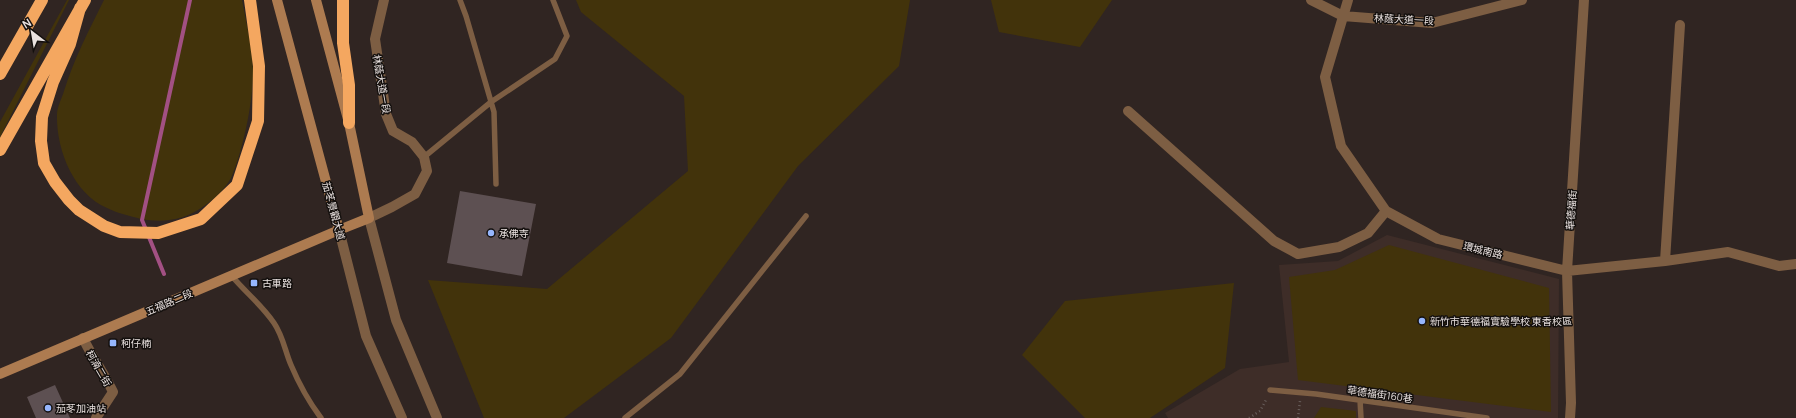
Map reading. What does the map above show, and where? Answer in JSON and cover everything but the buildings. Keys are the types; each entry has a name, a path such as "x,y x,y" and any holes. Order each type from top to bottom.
{"highway":[{"path":"0,74 42,0"},
{"path":"82,4 70,44 54,82 42,117 41,141 44,163 55,182 79,210 104,226 120,232 158,233 202,219 237,185 258,121 259,66 250,0"},
{"path":"343,0 343,43 350,85 349,123"},
{"path":"0,150 82,4"}],"main road":[{"name":"茄苳景觀大道","path":"277,0 339,230"},
{"path":"316,0 349,123 369,218"},
{"name":"五福路二段","path":"0,374 369,218"}],"street":[{"name":"林蔭大道一段","path":"384,0 375,39 386,114 393,131 412,142 424,157"},
{"name":"林蔭大道一段","path":"1311,0 1343,16 1432,23 1522,0"},
{"name":"環城南路","path":"1348,0 1325,77 1341,146 1386,211 1438,239 1567,271 1728,252 1779,266 1796,264"},
{"name":"華德福街","path":"1570,418 1572,403 1567,271 1584,1"},
{"path":"1665,260 1680,25"},
{"path":"1128,111 1274,241 1298,254 1340,246 1368,233 1386,211"},
{"path":"424,157 427,171 415,194 369,218 396,320 437,418"},
{"name":"茄苳景觀大道","path":"339,230 366,336 402,418"},
{"name":"柯湳二街","path":"83,338 93,360 107,380 112,392 96,418"}],"lane":[{"path":"460,0 494,112 496,184"},
{"path":"424,157 492,102 555,59 567,36 553,0"},
{"path":"625,418 680,374 806,216"},
{"path":"231,276 245,293 263,308 274,323 284,342 291,364 301,385 312,406 321,418"},
{"name":"華德福街160巷","path":"1270,390 1301,392 1360,400 1444,415 1487,418"},
{"path":"1360,400 1361,418"}],"path":[{"path":"1249,418 1260,411 1270,390"},
{"path":"1298,418 1301,392"}],"shaded area":[{"path":"67,0 69,0 0,137 0,122"},
{"path":"104,0 242,0 250,43 253,81 250,109 240,154 229,182 222,190 212,200 197,211 182,217 158,221 141,219 107,208 95,201 85,192 76,181 63,155 57,127 58,108 77,56"},
{"path":"576,0 910,0 899,66 798,166 671,338 564,418 484,418 428,280 547,289 688,171 684,96 581,12"},
{"path":"991,0 1112,0 1080,47 999,32"},
{"name":"新竹市華德福實驗學校 東香校區","path":"1387,235 1559,279 1558,418 1168,418 1165,413 1240,369 1289,362 1279,265 1338,261"},
{"name":"新竹市華德福實驗學校 東香校區","path":"1389,245 1549,288 1551,412 1298,380 1289,277 1335,270"},
{"path":"1234,283 1225,368 1150,418 1085,418 1022,355 1065,301"},
{"path":"1321,407 1356,411 1356,418 1314,418"}],"waterway":[{"path":"164,274 142,220 190,0"}],"place":[{"name":"承佛寺","path":"491,233"},
{"name":"古車路","path":"254,283"},
{"name":"新竹市華德福實驗學校 東香校區","path":"1422,321"},
{"name":"柯仔楠","path":"113,343"},
{"name":"茄苳加油站","path":"48,408"}]}
